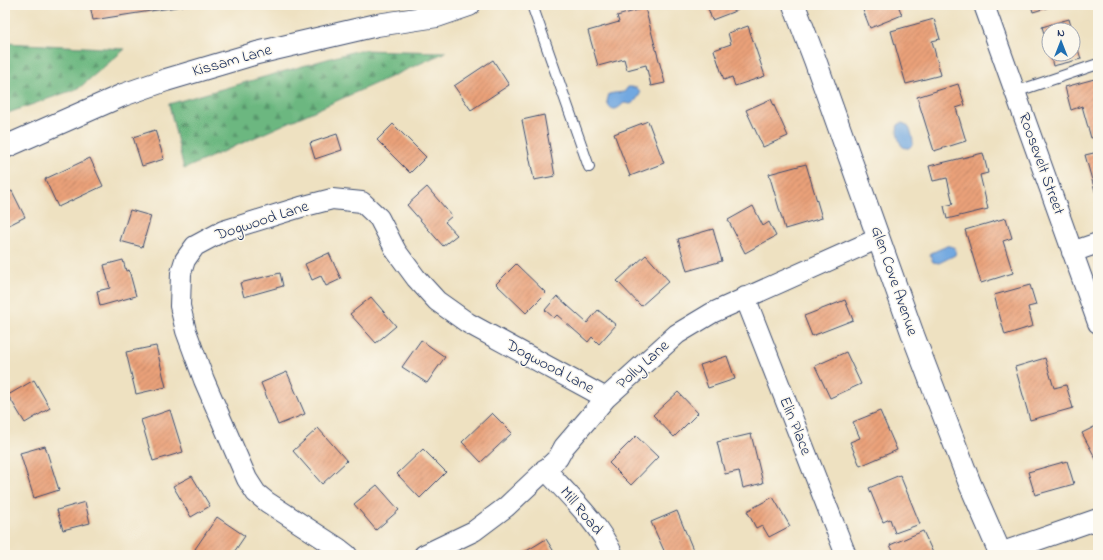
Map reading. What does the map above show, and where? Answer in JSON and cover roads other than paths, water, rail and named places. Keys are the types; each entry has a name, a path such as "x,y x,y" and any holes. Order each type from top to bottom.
{"main road":[{"name":"Kissam Lane","path":"5,147 123,95 166,80 257,53 377,25 437,16 469,5"},
{"name":"Glen Cove Avenue","path":"794,5 919,350 970,484 1001,554"}],"street":[{"name":"Roosevelt Street","path":"984,5 1098,323"},
{"name":"Dogwood Lane","path":"347,555 267,502 256,493 247,479 204,380 186,330 180,306 181,273 185,260 195,246 223,231 301,207 332,199 362,202 379,218 396,251 416,278 437,301 468,323 606,398"},
{"name":"Polly Lane","path":"424,555 474,531 506,507 558,458 564,447 606,398 677,334 712,313 879,238"},
{"path":"1072,252 1098,243"},
{"name":"Elin Place","path":"744,298 846,555"},
{"name":"Mill Road","path":"545,469 590,519 607,544 612,555"},
{"path":"1001,554 1098,519"}],"lane":[{"path":"532,5 589,167"},
{"path":"1016,92 1098,64"}],"water":[{"path":"628,87 634,87 639,90 640,94 636,100 631,104 624,103 616,109 609,107 607,101 609,94 624,92"},
{"path":"901,123 907,125 912,134 913,144 909,148 902,146 898,138 897,127"},
{"path":"947,246 954,248 955,255 939,263 933,262 930,256 931,253"}]}
